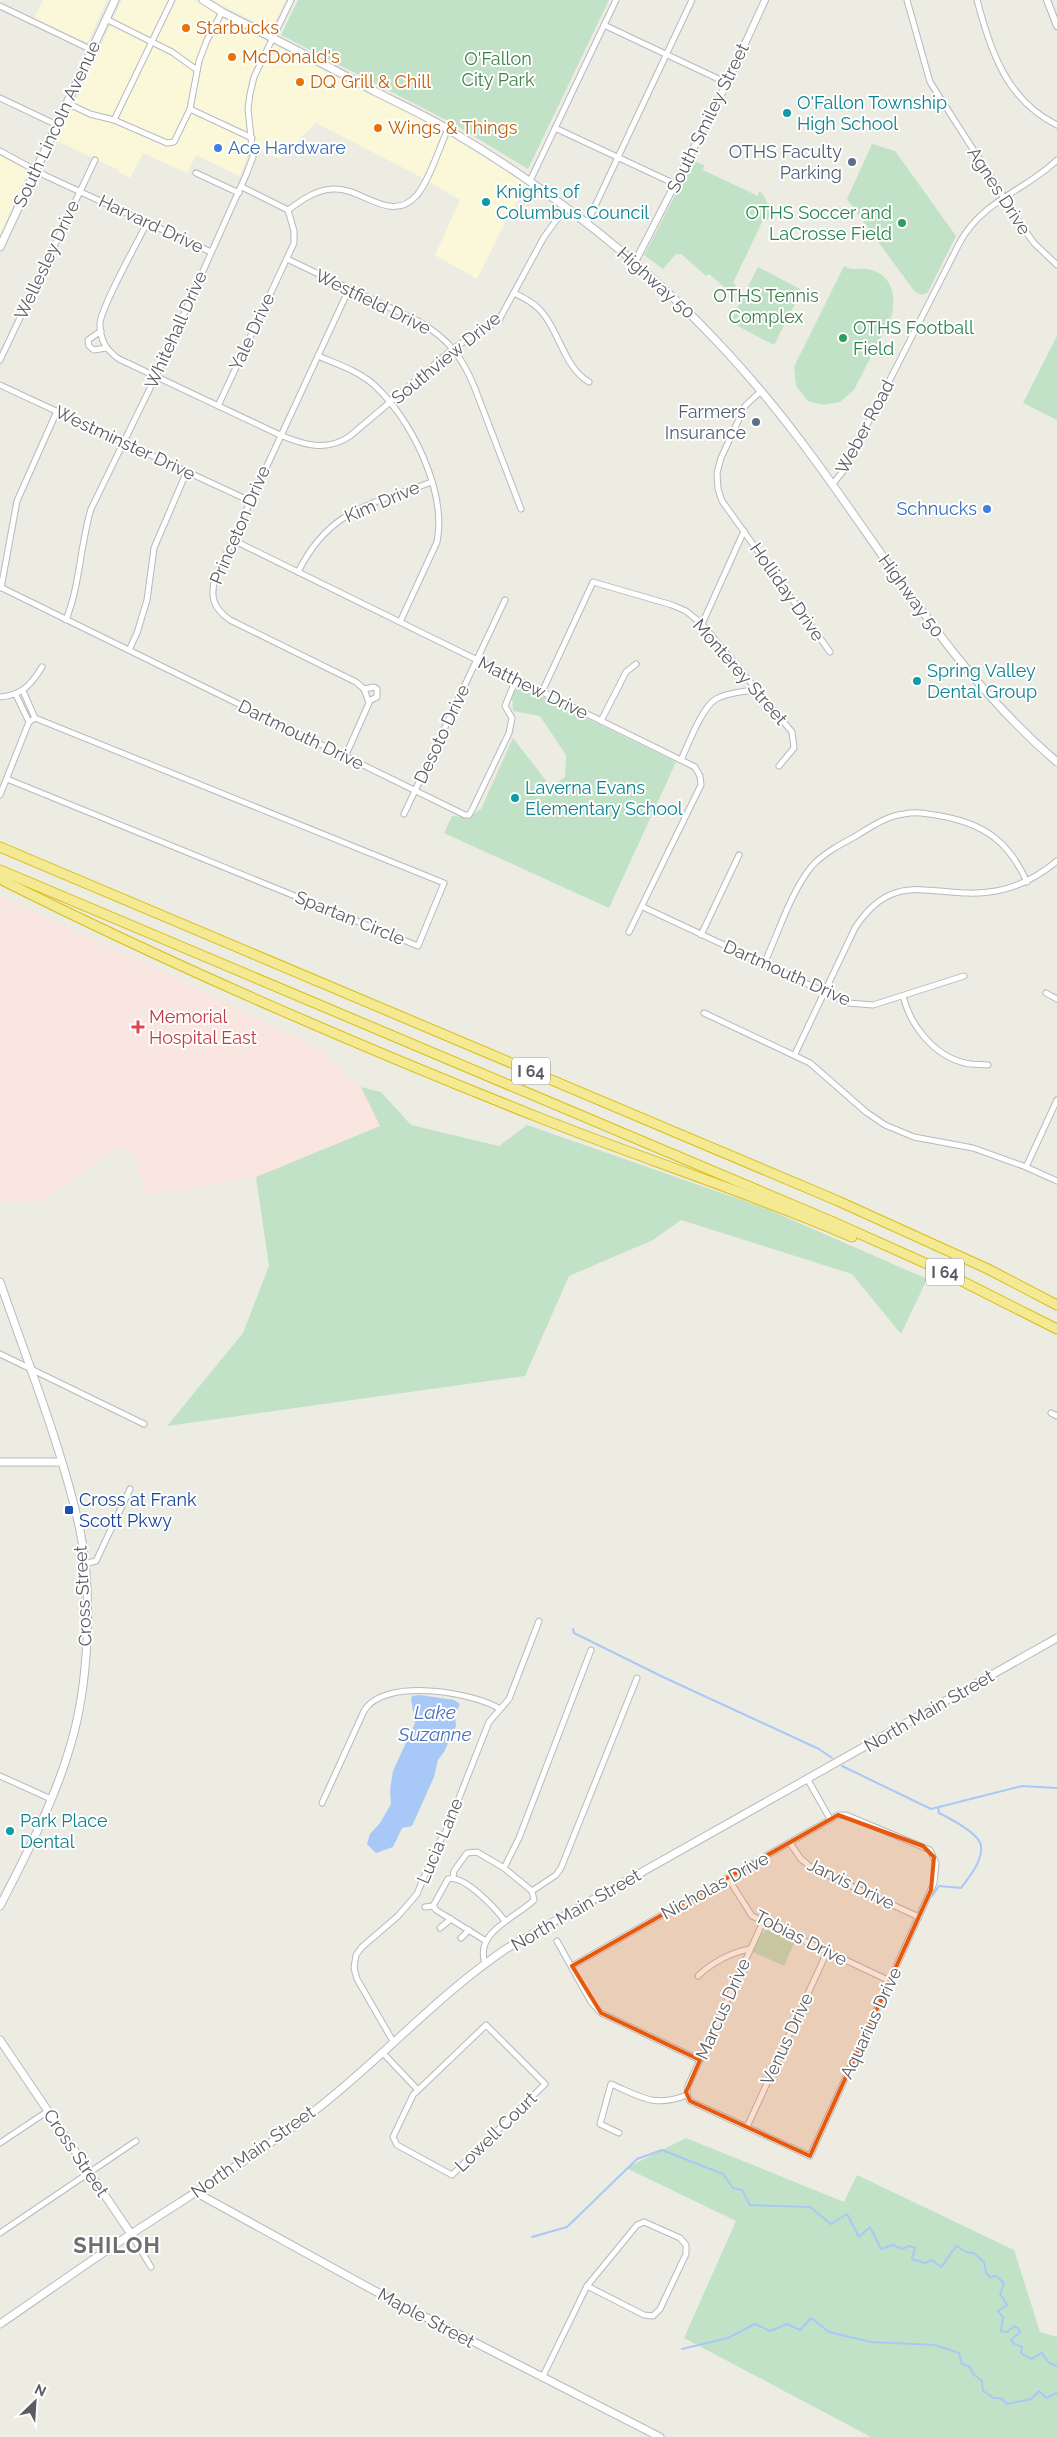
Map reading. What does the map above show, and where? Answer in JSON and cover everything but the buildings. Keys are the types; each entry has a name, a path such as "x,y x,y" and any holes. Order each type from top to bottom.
{"highway":[{"name":"I 64","path":"0,847 838,1201 988,1269 1057,1305"},
{"name":"I 64","path":"0,870 758,1190 934,1267 1057,1329"},
{"path":"0,879 196,973 412,1067 538,1118 773,1203 898,1256 934,1267"}],"main road":[{"name":"South Lincoln Avenue","path":"0,247 114,0"},
{"name":"Highway 50","path":"204,0 222,12 448,129 530,181 587,223 635,262 698,322 761,391 832,485 933,628 1013,722 1057,762"},
{"name":"Cross Street","path":"0,1282 61,1462 80,1532 84,1564 87,1648 79,1710 71,1747 52,1799 0,1906"},
{"path":"0,1462 61,1462"},
{"name":"North Main Street","path":"0,2323 131,2234 196,2193 313,2112 485,1963 533,1933 808,1780 1057,1638"},
{"name":"Cross Street","path":"0,2040 131,2234"},
{"name":"Maple Street","path":"196,2193 285,2243 542,2378 660,2437"}],"street":[{"path":"114,120 172,0"},
{"name":"Whitehall Drive","path":"66,620 74,601 84,531 91,509 125,443 156,376 242,187 253,157 248,109 250,94 254,78 291,0"},
{"path":"530,181 616,0"},
{"path":"587,223 692,0"},
{"name":"South Smiley Street","path":"635,262 727,83 765,0"},
{"name":"Agnes Drive","path":"906,0 930,82 1003,198 1034,243 1057,265"},
{"path":"977,0 992,52 1001,68 1026,105 1040,117 1057,125"},
{"path":"1047,0 1057,26"},
{"path":"0,6 92,50"},
{"path":"67,104 90,114 114,120 167,143 174,142 190,109 197,70 207,40 222,12"},
{"path":"106,19 172,52 197,70"},
{"path":"604,25 727,83"},
{"path":"0,98 56,126"},
{"path":"190,109 252,138"},
{"path":"555,128 675,184"},
{"path":"288,210 312,194 334,189 353,192 391,208 405,204 420,191 448,129"},
{"name":"Harvard Drive","path":"0,151 46,176 211,252"},
{"name":"Wellesley Drive","path":"0,360 95,160"},
{"name":"Weber Road","path":"832,485 844,470 963,236 980,214 1057,160"},
{"path":"196,173 239,193"},
{"path":"242,187 288,210"},
{"name":"Southview Drive","path":"101,331 88,340 89,346 94,350 106,348 119,359 280,435 312,446 336,444 350,436 454,348 499,320 544,237 566,207"},
{"path":"287,259 294,237 288,210"},
{"path":"106,348 102,341 102,315 147,223"},
{"name":"Westfield Drive","path":"287,259 420,322 439,334 454,348 466,367 474,386 521,509"},
{"name":"Yale Drive","path":"218,406 287,259"},
{"name":"Princeton Drive","path":"345,757 367,711 369,701 377,697 377,690 374,687 364,689 356,682 230,620 220,613 213,602 211,590 280,435 350,289"},
{"path":"514,293 538,307 546,317 578,374 589,382"},
{"path":"318,356 361,376 391,402 410,430 432,482 440,528 437,542 400,622"},
{"name":"Westminster Drive","path":"0,385 250,501"},
{"name":"Holliday Drive","path":"761,391 745,406 721,458 717,472 718,489 722,501 830,652"},
{"path":"0,588 17,501 57,411"},
{"path":"129,650 137,633 147,600 154,548 187,472"},
{"name":"Kim Drive","path":"298,572 309,550 323,533 340,519 358,510 432,482"},
{"path":"702,624 744,531"},
{"name":"Matthew Drive","path":"232,540 695,767 700,776 701,785 643,907"},
{"name":"Monterey Street","path":"542,692 593,582 672,605 686,611 702,624 792,732 794,748 779,766"},
{"name":"Dartmouth Drive","path":"0,588 460,813 469,815 509,733 512,718 505,706 516,679"},
{"name":"Desoto Drive","path":"404,814 505,600"},
{"path":"601,721 626,672 636,664"},
{"path":"0,697 16,695 23,691 42,667"},
{"path":"364,689 369,701"},
{"path":"681,760 707,708 714,700 758,689"},
{"path":"0,795 29,722 35,718 23,691"},
{"path":"16,695 29,722"},
{"name":"Spartan Circle","path":"7,779 418,946 444,883 35,718"},
{"path":"764,964 800,885 813,865 832,850 889,818 919,812 956,819 974,825 991,834 1005,846 1019,864 1027,882"},
{"path":"701,934 739,856"},
{"path":"795,1054 855,928 866,912 881,899 899,891 921,889 969,892 995,891 1027,882 1057,861"},
{"path":"629,932 643,907"},
{"name":"Dartmouth Drive","path":"643,907 848,1003 873,1005 964,976"},
{"path":"1046,994 1057,999"},
{"path":"903,996 906,1008 919,1031 941,1053 964,1063 988,1065"},
{"path":"704,1013 795,1054 810,1063 866,1112 885,1125 914,1137 973,1148 1026,1167 1057,1181"},
{"path":"1026,1167 1057,1100"},
{"path":"0,1354 144,1424"},
{"path":"1051,1413 1057,1416"},
{"path":"84,1564 92,1564 98,1558 130,1489"},
{"name":"Lucia Lane","path":"394,2043 357,1978 354,1968 356,1956 362,1947 398,1916 418,1894 436,1848 446,1831 490,1722 509,1699 539,1621"},
{"path":"504,1868 519,1838 591,1650"},
{"path":"532,1891 556,1875 562,1868 637,1678"},
{"path":"322,1803 364,1711 374,1700 413,1689 449,1694 493,1704 500,1709"},
{"path":"0,1776 52,1799"},
{"path":"808,1780 830,1819"},
{"name":"Nicholas Drive","path":"572,1966 838,1815 846,1815 930,1850 934,1857 936,1870 931,1890"},
{"name":"Jarvis Drive","path":"790,1843 801,1859 812,1868 919,1917"},
{"path":"433,1906 444,1884 453,1878 454,1871 468,1853 477,1852 504,1868 532,1891 534,1900 505,1920 486,1941 482,1956 485,1963"},
{"path":"453,1878 477,1892 505,1920"},
{"name":"Tobias Drive","path":"728,1878 752,1916 890,1981"},
{"name":"Aquarius Drive","path":"747,2127 810,2156 931,1890"},
{"path":"433,1906 436,1910 486,1941"},
{"path":"424,1907 433,1906"},
{"path":"440,1928 450,1919"},
{"name":"Marcus Drive","path":"687,2096 688,2086 763,1922"},
{"path":"461,1938 469,1930"},
{"path":"557,1941 591,2002 601,2013 700,2060"},
{"path":"698,1976 706,1968 740,1951 750,1949"},
{"name":"Venus Drive","path":"747,2127 827,1952"},
{"name":"Lowell Court","path":"486,2025 545,2084 452,2175 394,2142 394,2133 413,2095 418,2090 486,2025"},
{"path":"383,2053 418,2090"},
{"path":"619,2133 600,2124 611,2084 650,2101 671,2101 687,2096 690,2100 747,2127"},
{"path":"0,2142 48,2111"},
{"path":"0,2233 136,2142"},
{"path":"542,2378 587,2286 640,2223 650,2223 680,2238 686,2245 686,2254 668,2294 660,2309 653,2316 644,2315 587,2286"},
{"name":"Cross Street","path":"131,2234 151,2266"}],"highlighted area":[{"path":"838,1815 923,1846 934,1857 931,1890 810,2156 690,2101 686,2092 700,2060 601,2013 572,1966"}],"shaded area":[{"path":"43,0 107,0 86,42 34,18"},
{"path":"122,0 195,0 239,27 428,123 528,185 507,218 477,279 435,255 460,200 421,177 316,123 280,159 247,145 247,157 240,176 196,155 187,173 143,153 130,178 119,172 119,170 57,141"},
{"path":"212,0 286,0 271,30"},
{"path":"0,156 24,168 27,173 0,236"},
{"name":"Memorial Hospital East","path":"0,896 172,976 322,1050 361,1087 381,1126 256,1177 148,1196 131,1150 119,1146 42,1202 0,1202"}],"green space":[{"name":"O'Fallon City Park","path":"298,0 609,0 528,169 452,123 281,35"},
{"path":"872,144 895,151 956,236 928,292 921,295 912,288 847,199"},
{"path":"693,161 704,165 703,170 758,196 759,191 768,204 768,220 763,220 733,283 736,285 730,292 709,274 706,276 681,254 676,254 663,269 644,255"},
{"path":"844,266 867,269 882,275 887,280 893,300 892,315 854,390 840,402 823,405 808,401 796,386 794,367"},
{"name":"OTHS Tennis Complex","path":"758,267 802,290 774,345 730,322"},
{"path":"1057,336 1057,420 1023,403"},
{"path":"517,688 525,688 676,762 609,908 444,833 452,816 469,817 481,809 513,738 551,787 565,777 566,755 540,716 513,711 512,694"},
{"path":"361,1087 381,1092 411,1125 499,1146 527,1125 765,1208 927,1279 901,1334 852,1274 681,1220 653,1240 569,1276 525,1376 167,1426 243,1333 269,1266 256,1177 380,1126"},
{"path":"766,1930 795,1941 784,1966 753,1952 760,1936"},
{"path":"686,2138 844,2202 857,2175 1014,2250 1040,2332 1057,2337 1057,2437 871,2437 684,2338 736,2221 626,2168"}],"water":[{"name":"Lake Suzanne","path":"420,1695 454,1700 460,1704 455,1715 456,1726 444,1752 438,1760 434,1777 412,1826 402,1828 393,1847 376,1853 367,1844 370,1834 380,1823 391,1804 390,1790 393,1771 415,1723 411,1699 412,1696"}],"waterway":[{"path":"573,1629 574,1633 663,1677 819,1749 832,1758"},
{"path":"842,1766 931,1809 1022,1786 1057,1788"},
{"path":"932,1896 939,1886 961,1888 975,1868 981,1852 981,1846 975,1836 939,1813 938,1807"},
{"path":"532,2237 567,2227 637,2159 662,2150 723,2174 733,2188 742,2190 750,2205 810,2207 831,2224 847,2214 859,2237 870,2227 881,2249 893,2245 902,2249 909,2246 915,2248 912,2259 925,2263 932,2260 941,2267 957,2246 966,2252 974,2253 984,2262 986,2273 990,2277 996,2276 1004,2283 1000,2294 1007,2305 998,2311 1003,2317 1001,2331 1007,2332 1014,2326 1018,2328 1020,2332 1011,2340 1022,2347 1021,2353 1031,2359 1042,2353 1048,2362 1057,2366"},
{"path":"682,2349 728,2338 755,2324 770,2331 787,2324 800,2330 811,2318 829,2332 871,2342 935,2345 959,2353 962,2364 970,2367 973,2374 982,2381 983,2391 994,2398 1001,2398 1007,2404 1031,2399 1039,2391 1046,2398 1057,2393"}],"place":[{"name":"Starbucks","path":"186,28"},
{"name":"McDonald's","path":"232,57"},
{"name":"DQ Grill & Chill","path":"300,82"},
{"name":"O'Fallon Township High School","path":"787,113"},
{"name":"Wings & Things","path":"378,128"},
{"name":"Ace Hardware","path":"218,148"},
{"name":"OTHS Faculty Parking","path":"852,162"},
{"name":"Knights of Columbus Council","path":"486,202"},
{"name":"OTHS Soccer and LaCrosse Field","path":"902,223"},
{"name":"OTHS Football Field","path":"843,338"},
{"name":"Farmers Insurance","path":"756,422"},
{"name":"Schnucks","path":"987,509"},
{"name":"Spring Valley Dental Group","path":"917,681"},
{"name":"Laverna Evans Elementary School","path":"515,798"},
{"name":"Memorial Hospital East","path":"138,1027"},
{"name":"Cross at Frank Scott Pkwy","path":"69,1510"},
{"name":"Park Place Dental","path":"10,1831"}],"district":[{"name":"SHILOH","path":"117,2245"}]}
